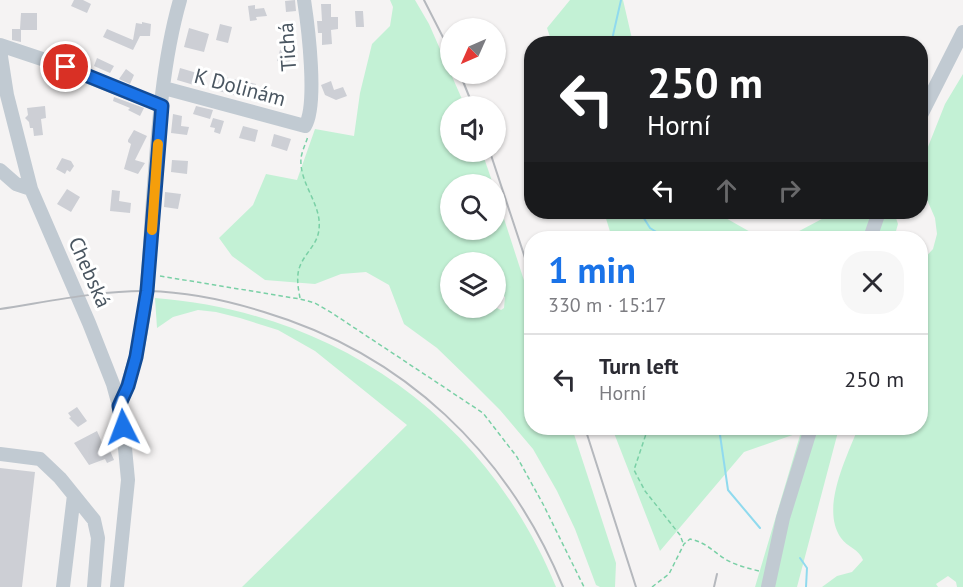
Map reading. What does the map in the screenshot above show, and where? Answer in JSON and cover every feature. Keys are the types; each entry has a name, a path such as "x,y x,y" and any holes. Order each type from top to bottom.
{"street":[{"path":"119,406 128,386 136,357 148,274 164,88 175,16 180,0"},
{"name":"Tichá","path":"304,0 310,51 310,110 305,125"},
{"path":"928,101 963,32"},
{"path":"0,45 62,65 162,106"},
{"name":"Chebská","path":"0,50 7,95 31,189 101,352 119,406 128,476 117,587"},
{"name":"K Dolinám","path":"164,88 305,125"},
{"path":"0,170 16,184 31,189"},
{"path":"770,580 783,518 809,435"},
{"path":"0,454 40,459 94,520 98,538 94,587"},
{"path":"63,587 74,495"}],"path":[{"path":"300,299 297,279 299,269 313,246 319,230 317,210 302,173 302,155 308,133 305,125"},
{"path":"148,274 315,303 483,413 517,458 543,504 584,587"},
{"path":"646,435 634,470 645,492 680,534 684,544"},
{"path":"652,587 669,574 684,544 690,539 699,541 724,558 770,580"}],"green space":[{"path":"390,0 415,0 440,49 440,84 455,84 461,96 440,96 440,162 485,162 490,174 440,174 440,240 506,240 506,225 524,280 524,435 574,435 616,563 615,587 596,585 575,529 533,449 500,410 437,348 404,324 389,285 366,272 341,274 315,284 265,280 232,256 219,238 253,205 266,174 297,180 315,129 354,136 360,93 372,44 390,26 393,7"},
{"path":"570,0 623,0 631,36 550,36 547,28"},
{"path":"963,74 963,587 957,587 956,582 948,576 936,584 938,587 822,587 837,576 852,572 863,560 859,553 841,538 835,526 833,512 837,483 855,435 928,435 928,254 933,249 937,234 935,218 928,202 928,147 945,104"},
{"path":"606,219 727,219 749,231 610,231"},
{"path":"822,219 896,219 898,224 896,231 799,231"},
{"path":"155,298 221,308 284,325 343,351 398,384 447,425 490,473 526,527 556,587 242,587 407,425 315,351 278,330 216,312 198,310 173,317 157,328"},
{"path":"615,435 792,435 744,452 660,551"},
{"path":"800,435 837,435 797,587 755,587"}],"building":[{"path":"74,0 83,0 91,4 87,13 71,6"},
{"path":"295,0 296,11 286,12 285,1"},
{"path":"321,4 331,4 331,17 338,17 338,29 331,30 332,44 322,45 322,33 318,33 317,21 322,21"},
{"path":"255,5 255,9 264,8 267,16 256,17 257,20 250,21 248,6"},
{"path":"355,11 363,11 364,27 356,27"},
{"path":"21,13 37,13 37,30 21,30 21,42 12,40 12,29 20,29"},
{"path":"142,22 151,24 150,36 140,36 133,50 103,37 107,29 133,40 136,23 142,24"},
{"path":"220,24 232,27 228,43 216,40"},
{"path":"189,28 209,34 204,52 184,47"},
{"path":"280,50 292,54 289,64 277,61"},
{"path":"97,58 114,66 110,73 94,66"},
{"path":"180,68 197,73 194,85 177,80"},
{"path":"126,69 134,75 130,84 119,79"},
{"path":"57,75 73,80 70,90 54,85"},
{"path":"215,75 256,84 251,100 212,89"},
{"path":"331,81 334,90 343,87 347,96 336,100 325,95 321,85"},
{"path":"114,97 144,108 140,116 128,110 130,108 113,101"},
{"path":"45,106 46,118 41,119 43,135 34,136 33,128 30,128 25,118 28,115 27,108"},
{"path":"196,106 213,110 210,119 193,114"},
{"path":"173,114 182,116 181,126 189,127 187,135 171,133"},
{"path":"213,118 224,121 220,134 214,132 215,128 210,127"},
{"path":"243,126 258,130 255,142 239,138"},
{"path":"134,130 147,136 135,160 145,163 138,174 124,169 131,144 128,140"},
{"path":"274,134 291,139 287,151 271,146"},
{"path":"62,158 71,161 74,166 70,172 67,170 65,174 56,169"},
{"path":"172,160 188,161 187,174 171,172"},
{"path":"67,189 80,197 71,212 57,204"},
{"path":"112,190 120,191 119,201 131,203 130,213 110,211"},
{"path":"165,192 181,194 178,209 164,207"},
{"path":"77,407 87,421 78,427 69,418 71,417 68,413"},
{"path":"97,431 104,447 108,446 114,460 107,463 105,459 89,465 74,443"},
{"path":"0,468 35,472 22,587 0,587"}],"waterway":[{"path":"613,36 621,0"},
{"path":"644,219 655,231"},
{"path":"720,435 728,490 760,528"},
{"path":"800,558 807,568 806,587"}],"railway":[{"path":"424,0 440,31"},
{"path":"464,84 469,96"},
{"path":"493,162 524,255"},
{"path":"0,309 112,292 148,291 207,297 264,312 315,330 362,354 405,382 445,415 481,452 512,493 540,538 563,587"},
{"path":"587,435 636,587"},
{"path":"714,587 717,574"}],"slow traffic":[{"path":"152,230 158,144"}],"route":[{"path":"66,67 162,106 147,291 136,357 128,386 119,406 123,427"}]}
